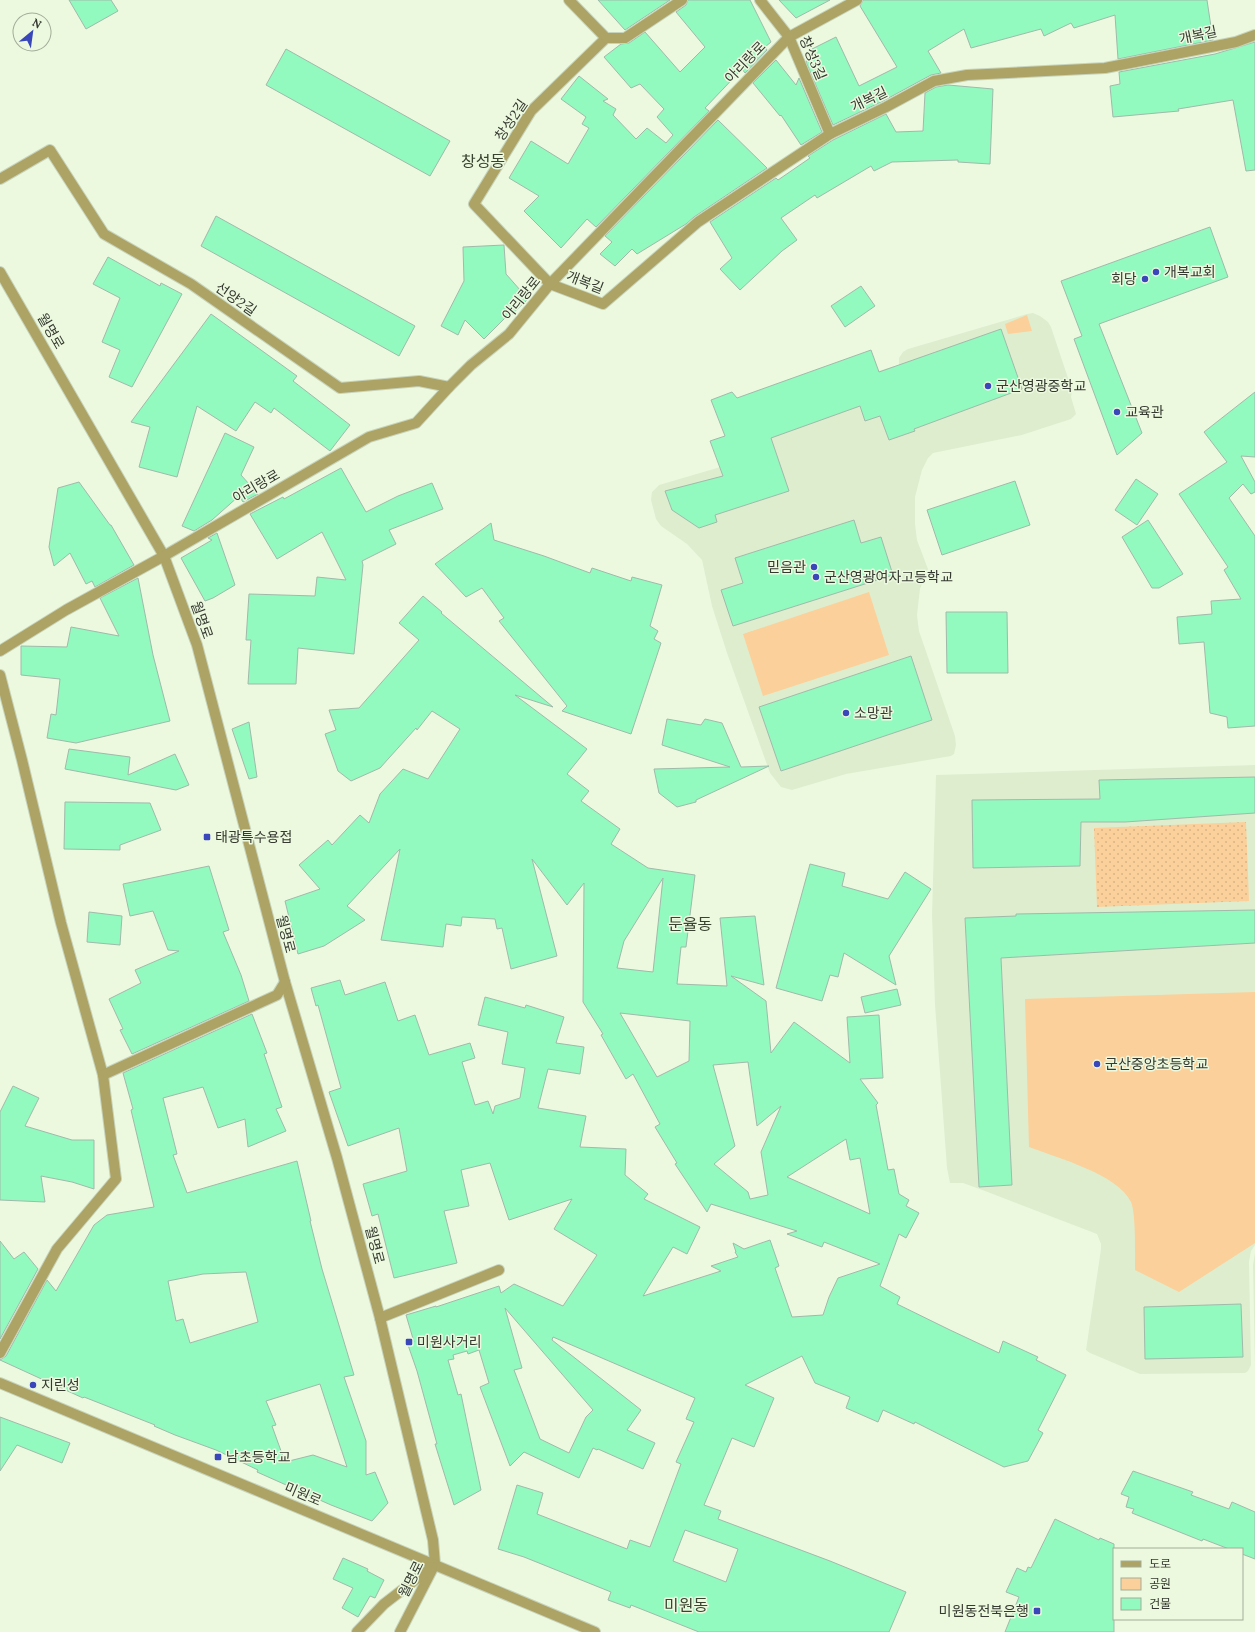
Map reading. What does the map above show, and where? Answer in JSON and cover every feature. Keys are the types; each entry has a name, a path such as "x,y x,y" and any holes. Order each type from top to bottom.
{"street":[{"path":"569,0 606,38 625,38 682,0"},
{"name":"창성3길","path":"760,0 789,37 830,134"},
{"name":"아리랑로","path":"0,651 66,610 164,556 369,437 416,423 471,365 509,334 550,284 789,37 857,0"},
{"name":"개복길","path":"550,284 603,304 698,222 830,134 886,107 934,81 967,75 1105,68 1236,42 1255,35"},
{"name":"창성2길","path":"550,284 474,204 531,111 606,38"},
{"name":"선양2길","path":"0,179 50,150 104,234 191,284 340,388 419,381 449,387"},
{"name":"월명로","path":"0,272 164,556 196,645 285,982 337,1158 380,1318 433,1540 435,1564 400,1632"},
{"path":"0,675 61,923 103,1075 116,1179 58,1249 0,1353"},
{"path":"103,1075 277,995 285,982"},
{"path":"380,1318 499,1270"},
{"name":"미원로","path":"0,1383 595,1632"},
{"path":"357,1632 384,1604 435,1564"}],"shaded area":[{"name":"군산영광여자고등학교","path":"1033,313 1048,322 1051,327 1069,381 1072,392 1071,397 1076,414 1071,419 1022,435 933,453 928,458 922,470 915,497 915,524 917,540 928,569 920,589 917,615 919,631 955,736 956,745 954,754 951,756 846,774 792,790 781,787 770,773 727,653 712,606 702,560 687,544 661,526 656,519 651,500 652,492 659,485 758,456 765,405 895,366 899,367 899,358 903,352 908,349"},
{"name":"군산중앙초등학교","path":"1255,765 1255,1245 1251,1251 1249,1262 1251,1365 1245,1373 1140,1374 1086,1350 1101,1249 1101,1244 1097,1234 963,1183 950,1183 947,1168 935,1005 932,915 936,775"},
{"path":"1255,1253 1255,1366 1253,1265"}],"green space":[{"path":"1027,315 1032,331 1008,334 1005,324"},
{"path":"869,592 889,655 763,696 743,634"},
{"path":"1246,822 1249,901 1097,907 1094,828"},
{"path":"1255,992 1255,1243 1179,1292 1135,1270 1133,1207 1124,1192 1114,1183 1086,1168 1029,1147 1025,999"}],"building":[{"path":"69,0 111,0 118,11 86,29"},
{"path":"598,0 670,0 625,30"},
{"path":"688,0 750,0 771,42 765,47 767,50 745,73 742,69 705,108 709,111 596,227 587,219 561,248 524,211 539,196 509,178 531,141 568,164 589,128 582,124 586,117 561,99 579,76 608,99 603,101 616,109 613,115 636,139 647,128 666,143 673,135 657,117 664,109 640,84 631,88 604,57 621,44 629,43 645,32 680,72 705,47 676,12 686,5"},
{"path":"779,0 830,0 796,18"},
{"path":"863,0 1207,0 1213,40 1118,59 1115,15 1074,28 1071,23 1044,36 1041,29 971,48 964,29 928,51 941,73 931,75 883,101 833,125 806,62 812,49 836,37 859,86 897,67 860,6"},
{"path":"1255,42 1255,170 1246,171 1233,100 1178,109 1179,111 1113,117 1110,86 1120,84 1119,72 1215,54"},
{"path":"286,49 450,141 430,176 266,85"},
{"path":"776,60 796,85 799,78 822,132 801,145 781,115 780,116 753,83"},
{"path":"948,85 993,89 990,164 958,162 958,160 892,162 874,171 871,166 817,198 815,195 781,218 797,240 782,251 740,290 720,269 732,258 710,222 776,178 778,180 810,158 808,156 833,140 886,114 896,132 923,131 925,93 936,87"},
{"path":"718,120 767,168 694,217 686,224 637,254 632,249 615,266 600,254 612,242 605,236"},
{"path":"216,216 415,326 399,356 201,246"},
{"name":"회당","path":"1210,227 1228,277 1099,324 1142,433 1117,455 1074,339 1082,336 1061,281"},
{"path":"504,245 506,274 528,299 507,319 506,317 484,339 465,320 458,335 441,326 464,281 463,247"},
{"path":"108,257 160,286 161,283 182,294 132,387 109,377 120,350 102,342 120,298 93,284"},
{"path":"861,286 875,306 845,327 831,306"},
{"path":"211,314 297,376 293,381 350,425 330,451 274,408 271,413 255,402 236,431 197,406 177,477 139,467 150,427 131,422"},
{"path":"1001,329 1022,389 914,429 915,431 889,440 880,416 865,421 860,406 771,438 789,491 715,515 717,522 699,528 672,510 665,491 723,476 710,441 725,436 711,400 732,392 737,398 871,350 879,372"},
{"path":"1255,392 1255,457 1241,456 1255,482 1255,492 1251,494 1243,484 1229,498 1255,536 1255,726 1228,728 1227,717 1210,713 1204,642 1179,644 1177,617 1212,614 1211,601 1241,599 1224,570 1228,567 1179,494 1227,462 1204,432"},
{"path":"225,433 254,447 241,475 258,494 243,502 239,496 212,520 194,531 182,526"},
{"path":"341,468 366,512 398,496 432,483 443,509 389,530 396,544 362,561 363,565 354,654 298,648 296,684 248,684 251,640 246,640 249,594 315,596 317,577 346,580 322,532 277,559 250,514 283,497 284,499"},
{"path":"1136,479 1158,494 1137,525 1115,510"},
{"path":"1015,481 1030,525 942,555 927,510"},
{"path":"79,482 111,525 134,565 95,587 92,581 86,584 70,553 54,566 49,547 58,488"},
{"name":"믿음관","path":"854,520 861,543 881,537 893,575 733,626 721,590 743,583 735,558"},
{"path":"1148,520 1183,574 1159,588 1152,588 1122,537"},
{"path":"491,523 494,540 590,573 592,568 631,581 632,577 662,585 650,626 658,631 654,639 661,643 631,734 562,711 567,706 499,621 504,618 482,588 466,597 435,564"},
{"path":"217,533 235,585 205,601 181,558 212,540 208,538"},
{"path":"138,578 153,655 170,721 76,743 47,738 51,714 56,715 60,679 21,675 21,646 67,647 71,627 119,636 100,598"},
{"path":"423,596 442,612 441,613 553,707 515,695 587,749 567,774 589,791 581,801 620,829 611,844 648,868 695,875 686,947 681,947 677,984 727,986 720,918 755,916 764,985 731,976 766,1001 771,1053 794,1022 850,1063 847,1017 879,1015 883,1078 860,1079 878,1103 876,1105 888,1170 894,1169 899,1194 909,1200 906,1206 919,1213 906,1238 899,1234 880,1286 900,1297 897,1304 950,1330 999,1353 1003,1341 1038,1357 1036,1360 1066,1375 1038,1430 1043,1433 1028,1461 1004,1467 915,1422 914,1424 883,1410 878,1422 846,1408 850,1397 815,1383 802,1356 745,1385 774,1398 754,1447 732,1438 704,1505 721,1511 718,1519 830,1561 906,1592 889,1632 699,1632 631,1605 630,1608 608,1600 611,1592 524,1557 498,1549 517,1485 543,1493 537,1514 627,1549 630,1540 650,1547 681,1464 676,1462 694,1422 686,1419 695,1398 553,1337 552,1340 641,1410 627,1430 655,1443 643,1469 593,1448 579,1478 524,1452 510,1466 480,1387 489,1383 479,1350 468,1354 467,1351 453,1355 454,1359 448,1360 458,1395 461,1394 481,1490 454,1505 435,1444 437,1444 417,1371 408,1345 414,1342 406,1315 436,1307 499,1286 501,1293 514,1284 563,1306 597,1255 554,1229 572,1199 509,1220 490,1163 461,1170 469,1206 444,1211 457,1263 394,1278 378,1214 372,1216 363,1184 407,1171 399,1128 348,1146 329,1092 341,1088 318,1005 316,1006 311,988 340,980 345,995 385,982 398,1021 415,1015 429,1055 470,1043 475,1058 462,1062 475,1105 488,1101 493,1114 495,1106 520,1098 525,1068 502,1064 508,1032 478,1025 485,997 525,1008 526,1005 564,1017 556,1043 584,1047 580,1074 548,1069 538,1108 586,1116 580,1147 626,1149 625,1175 648,1194 644,1199 700,1227 687,1254 673,1247 643,1296 721,1271 711,1266 738,1257 733,1243 744,1249 770,1240 779,1266 775,1268 792,1317 823,1315 829,1297 838,1278 880,1264 824,1242 822,1247 787,1234 797,1231 711,1204 707,1212 675,1164 677,1163 655,1127 660,1124 633,1074 626,1079 601,1035 603,1034 583,1002 584,883 567,905 532,859 557,956 511,969 502,928 497,929 495,919 462,917 461,926 446,924 443,947 381,940 400,849 347,906 365,920 324,946 298,954 285,901 320,889 299,865 328,840 332,845 360,815 369,823 380,794 403,769 428,779 460,729 432,711 417,730 416,728 380,768 351,781 338,771 325,734 336,730 329,710 359,708 419,640 399,623","holes":["663,878 653,972 617,968 624,941","620,1013 690,1021 689,1061 657,1077","748,1062 757,1126 781,1106 761,1152 768,1195 750,1199 748,1192 714,1164 735,1146 713,1065","846,1139 850,1160 860,1158 870,1214 787,1177","505,1308 593,1410 586,1417 569,1453 540,1439 514,1370 522,1368","685,1530 738,1549 726,1582 673,1561"]},
{"path":"946,612 1007,612 1008,673 947,673"},
{"name":"소망관","path":"911,656 932,720 781,771 759,707"},
{"path":"667,719 701,725 705,719 722,723 741,767 769,766 696,800 696,802 677,807 659,793 654,769 730,767 662,745"},
{"path":"249,722 257,777 249,779 232,729"},
{"path":"69,749 130,757 128,775 175,754 189,785 176,790 65,769"},
{"path":"1255,777 1255,813 1125,822 1081,822 1080,866 973,868 972,800 1100,799 1099,780"},
{"path":"65,802 150,803 161,830 120,845 120,850 64,849"},
{"path":"810,864 845,873 842,886 888,899 905,872 931,889 889,956 896,985 844,953 838,977 830,975 822,1001 776,988"},
{"path":"209,866 229,930 223,932 241,975 249,1001 132,1054 120,1030 123,1029 109,999 141,983 135,970 179,951 168,950 153,911 130,916 123,884"},
{"path":"1255,910 1255,943 1001,958 1012,1185 979,1187 965,918 1016,916 1016,914"},
{"path":"89,912 122,916 120,945 87,942"},
{"path":"897,989 901,1005 865,1013 861,997"},
{"path":"252,1014 267,1053 264,1054 282,1107 276,1109 286,1131 248,1147 245,1119 218,1128 203,1087 163,1098 177,1154 173,1155 187,1193 297,1161 322,1269 354,1375 344,1377 366,1441 366,1475 375,1472 388,1503 372,1521 331,1505 257,1472 258,1470 216,1450 175,1435 154,1426 155,1425 84,1397 83,1398 0,1360 6,1356 47,1280 56,1291 94,1225 107,1215 154,1207 131,1110 133,1109 123,1073","holes":["246,1272 258,1322 190,1343 183,1319 176,1321 168,1281 203,1274","320,1384 347,1467 313,1455 285,1462 272,1426 276,1425 266,1401"]},
{"path":"13,1086 39,1098 25,1126 72,1140 94,1140 94,1189 72,1182 41,1176 45,1202 0,1200 0,1112"},
{"path":"0,1241 14,1259 24,1252 38,1269 0,1339"},
{"path":"1241,1304 1243,1357 1145,1359 1144,1307"},
{"path":"0,1417 70,1443 62,1463 17,1445 0,1471"},
{"path":"1133,1471 1193,1492 1191,1495 1229,1509 1232,1502 1255,1512 1255,1559 1243,1554 1243,1548 1226,1548 1203,1539 1202,1541 1132,1513 1134,1509 1126,1507 1129,1497 1121,1494"},
{"path":"1055,1519 1099,1540 1100,1538 1114,1544 1114,1632 1005,1632 1019,1597 1006,1592 1017,1568 1026,1572 1028,1567 1031,1568"},
{"path":"343,1558 368,1569 367,1571 384,1580 375,1598 370,1596 358,1617 342,1608 353,1588 333,1579"}],"place":[{"name":"개복교회","path":"1156,272"},
{"name":"회당","path":"1145,279"},
{"name":"군산영광중학교","path":"988,386"},
{"name":"교육관","path":"1117,412"},
{"name":"믿음관","path":"814,567"},
{"name":"군산영광여자고등학교","path":"816,577"},
{"name":"소망관","path":"846,713"},
{"name":"태광특수용접","path":"207,837"},
{"name":"군산중앙초등학교","path":"1097,1064"},
{"name":"미원사거리","path":"409,1342"},
{"name":"지린성","path":"33,1385"},
{"name":"남초등학교","path":"218,1457"},
{"name":"미원동전북은행","path":"1037,1611"}],"district":[{"name":"창성동","path":"483,161"},
{"name":"둔율동","path":"690,924"},
{"name":"미원동","path":"686,1605"}]}
